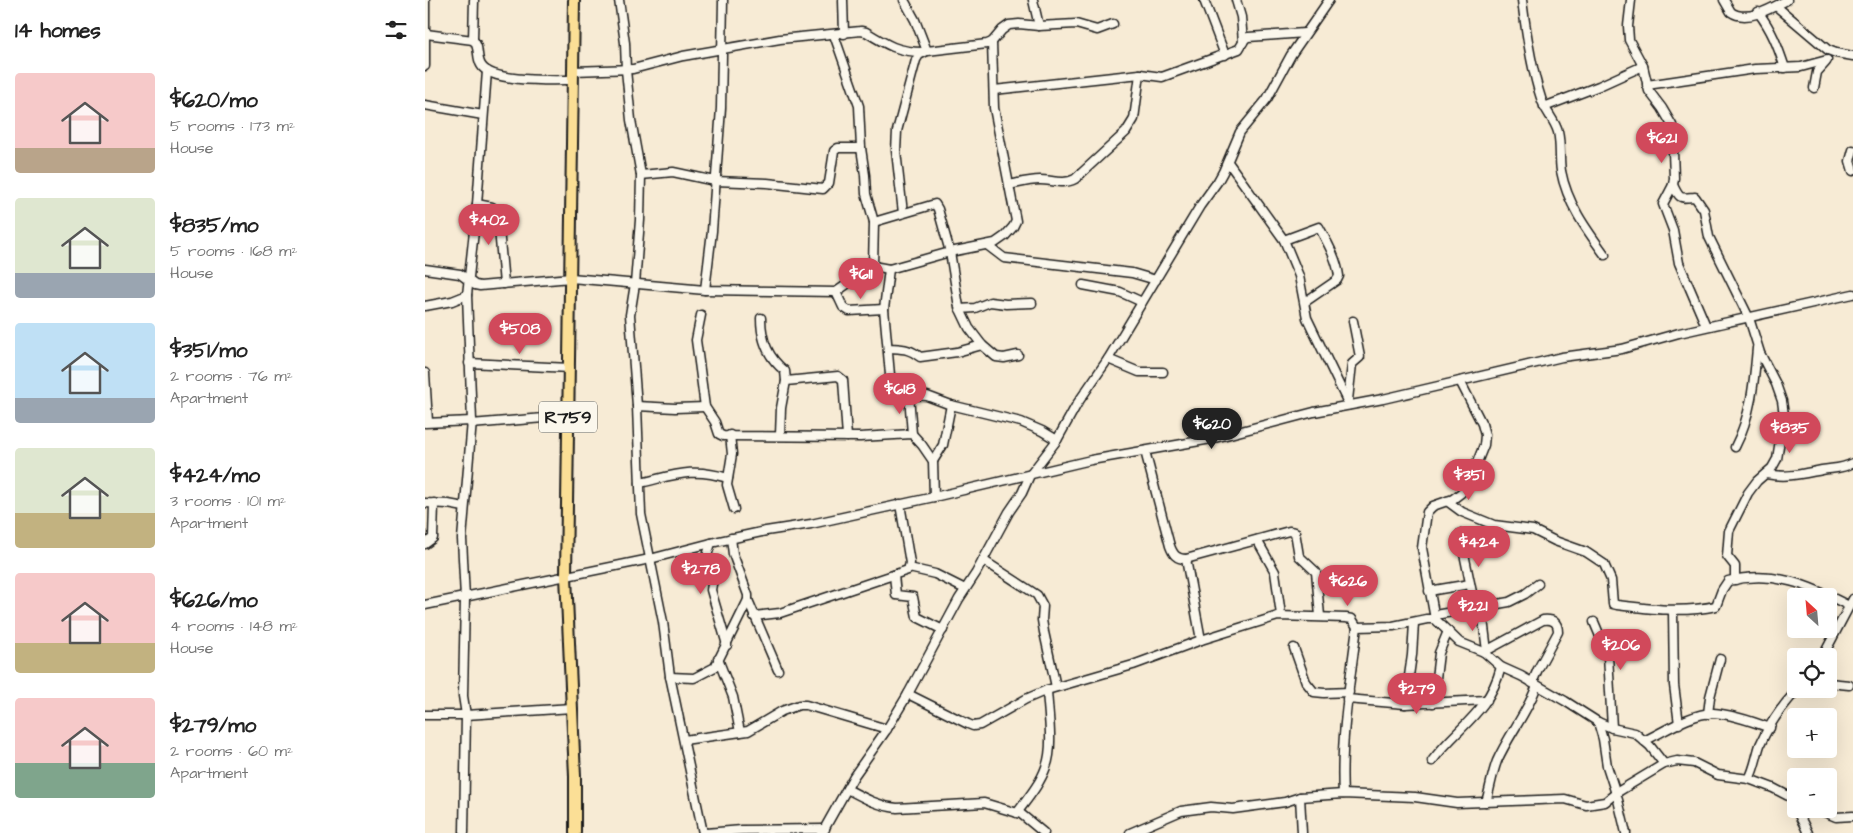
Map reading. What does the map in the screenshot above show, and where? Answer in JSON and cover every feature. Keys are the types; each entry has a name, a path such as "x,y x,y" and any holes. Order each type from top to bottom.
{"main road":[{"name":"R759","path":"574,0 566,576 575,833"}],"street":[{"path":"425,0 425,66"},
{"path":"474,0 473,40 477,45 481,65 487,71 510,78 541,80 626,70 683,56 780,39 866,32 891,47 911,52 987,44 992,42 1002,30 1019,24 1039,26 1076,24 1097,30 1113,24"},
{"path":"619,0 625,43 631,120 641,175 635,284 630,315 637,406 641,514 663,622 670,677 703,833"},
{"path":"705,290 712,231 721,108 723,0"},
{"path":"843,0 844,34"},
{"path":"904,0 915,20 925,51"},
{"path":"1033,0 1039,26"},
{"path":"1204,0 1225,55"},
{"path":"1236,0 1241,18 1243,43"},
{"path":"707,833 742,830 823,831 853,776 887,729 908,694 965,589 1025,488 1030,475 1057,440 1077,404 1108,359 1200,206 1220,177 1237,136 1267,99 1305,32 1319,16 1329,0"},
{"path":"1522,0 1527,37 1539,95 1544,108 1558,131 1561,171 1571,202 1581,222 1605,255"},
{"path":"1631,0 1627,34 1631,46 1643,66 1649,91 1672,125 1673,184 1679,197 1684,199 1695,197 1702,206 1709,237 1749,318 1757,344 1782,400 1784,415 1777,459 1748,493 1729,531 1727,550 1729,560 1735,566 1735,580"},
{"path":"1724,0 1734,14 1744,16 1776,6 1787,0"},
{"path":"1776,6 1818,43 1833,52 1853,56"},
{"path":"1758,12 1768,25 1776,41 1785,68"},
{"path":"994,90 1140,74 1162,76 1239,49 1245,38 1248,37 1305,32"},
{"path":"426,34 473,40"},
{"path":"834,35 859,106 866,194 874,222 873,266"},
{"path":"425,269 460,274 475,285 480,286 571,278 705,290 836,292 873,266 889,269 950,252 995,243 1005,236 1016,221 994,108 992,42"},
{"path":"903,213 896,151 897,131 916,60 925,51"},
{"path":"1814,88 1817,72 1833,52"},
{"path":"1647,85 1755,68 1785,68 1816,64 1827,60"},
{"path":"1544,108 1643,66"},
{"path":"464,833 466,715 463,696 465,598 462,539 472,423 467,295 477,204 487,71"},
{"path":"1009,186 1039,180 1070,182 1075,179 1125,132 1135,119 1140,74"},
{"path":"425,105 483,115"},
{"path":"641,175 673,172 715,181 767,183 823,189 829,183 834,151 838,148 861,148"},
{"path":"1853,150 1850,162 1853,171"},
{"path":"1227,162 1284,240 1299,276 1307,318 1349,403"},
{"path":"1673,184 1663,202 1673,230 1679,263 1706,326"},
{"path":"477,204 493,207 499,230 504,284"},
{"path":"874,222 935,204 950,252 960,309 969,328 982,345 996,357 1004,358 1018,355"},
{"path":"1284,240 1319,227 1332,251 1339,276 1337,280 1305,302"},
{"path":"987,246 1004,258 1133,273 1156,280"},
{"path":"889,269 884,309 890,375 895,384 909,395 927,396 951,405 1021,422 1057,440"},
{"path":"1083,285 1120,292 1142,302"},
{"path":"836,292 843,307 849,311 884,309"},
{"path":"425,605 649,559 731,538 811,524 1091,460 1238,433 1349,403 1383,399 1562,357 1622,349 1706,326 1853,294"},
{"path":"425,306 452,301 467,295"},
{"path":"960,309 975,308 990,302 1006,304 1032,303"},
{"path":"701,315 696,340 705,407 715,422 719,434 730,436 847,437 912,434"},
{"path":"761,318 763,341 775,364 785,371 786,381 781,408 781,435"},
{"path":"1349,403 1351,366 1360,357 1359,343 1353,321"},
{"path":"1735,447 1748,415 1754,385 1757,344"},
{"path":"888,348 913,350 920,357 957,352 982,345"},
{"path":"1108,359 1139,372 1163,372"},
{"path":"469,364 570,368"},
{"path":"425,373 427,422 472,423 569,416"},
{"path":"786,381 838,376 843,380 847,437"},
{"path":"1460,381 1482,424 1485,435 1484,444 1468,485 1461,493 1433,506 1427,512 1423,548 1435,617 1459,642 1485,652 1501,667 1565,700 1597,722 1612,728 1635,732 1650,746 1664,764"},
{"path":"909,395 912,434 922,444 933,461 934,497"},
{"path":"933,461 943,445 951,405"},
{"path":"637,406 705,407"},
{"path":"730,436 732,454 727,485 734,509"},
{"path":"1145,450 1172,551 1177,558 1186,558 1289,531 1297,534 1299,556 1314,569 1317,576 1320,616"},
{"path":"1766,474 1790,477 1841,469 1853,462"},
{"path":"640,483 682,473 698,472 728,478"},
{"path":"1447,501 1462,512 1494,525 1533,530 1555,542 1586,552 1604,564 1611,580 1613,604 1673,611 1716,606 1722,590 1729,581 1735,580 1765,578 1787,580 1816,589 1851,603 1827,648"},
{"path":"425,503 464,507"},
{"path":"425,544 433,538 434,503"},
{"path":"900,504 909,568"},
{"path":"1460,534 1476,607 1483,619 1485,652"},
{"path":"731,538 733,554 748,595 748,600 778,670"},
{"path":"1257,540 1275,572 1281,615"},
{"path":"711,543 707,556 713,579 711,590 727,645"},
{"path":"1186,558 1201,640"},
{"path":"983,560 1037,595 1041,600 1043,606 1043,632 1056,687"},
{"path":"754,616 780,613 894,575 909,568 935,574 965,589"},
{"path":"894,575 896,595 913,597 917,617 943,630"},
{"path":"1429,591 1470,584"},
{"path":"1357,628 1393,626 1476,607 1509,602 1525,594 1538,584"},
{"path":"670,677 689,679 713,668 727,645 748,600"},
{"path":"1673,611 1673,665 1679,724"},
{"path":"908,694 973,726 985,724 1026,699 1047,690 1133,665 1201,640 1281,615 1352,619 1357,628 1348,695 1342,774 1343,794"},
{"path":"1485,652 1543,620 1555,622 1558,626 1558,632 1537,669 1535,684 1528,707 1496,763 1486,802"},
{"path":"1405,704 1412,655 1414,622"},
{"path":"1594,622 1608,656 1612,728"},
{"path":"1433,703 1439,653 1448,631"},
{"path":"1294,648 1306,682 1314,692 1405,704 1487,700"},
{"path":"718,659 733,698 740,732"},
{"path":"1708,714 1710,697 1720,659"},
{"path":"1431,760 1443,745 1475,716 1487,700 1498,679 1501,667"},
{"path":"1837,684 1849,685"},
{"path":"1017,813 1037,786 1047,766 1049,754 1047,690"},
{"path":"1749,780 1754,770 1760,746 1780,709 1790,698"},
{"path":"684,740 753,729 782,711 799,705 806,705 887,729"},
{"path":"425,715 466,715 572,708"},
{"path":"1644,741 1693,717 1712,713 1750,720 1770,728"},
{"path":"1597,722 1603,739 1610,777 1626,833"},
{"path":"1130,833 1181,811 1211,807 1233,809 1285,802 1300,798 1343,794 1415,797 1457,803 1565,799 1586,805 1605,802 1616,793 1664,764 1677,761 1693,763 1718,775 1749,780 1787,795"},
{"path":"847,789 873,803 886,807 984,803 1017,813 1044,833"},
{"path":"1300,798 1302,833"},
{"path":"1837,817 1853,816"},
{"path":"1800,818 1808,833"}]}
